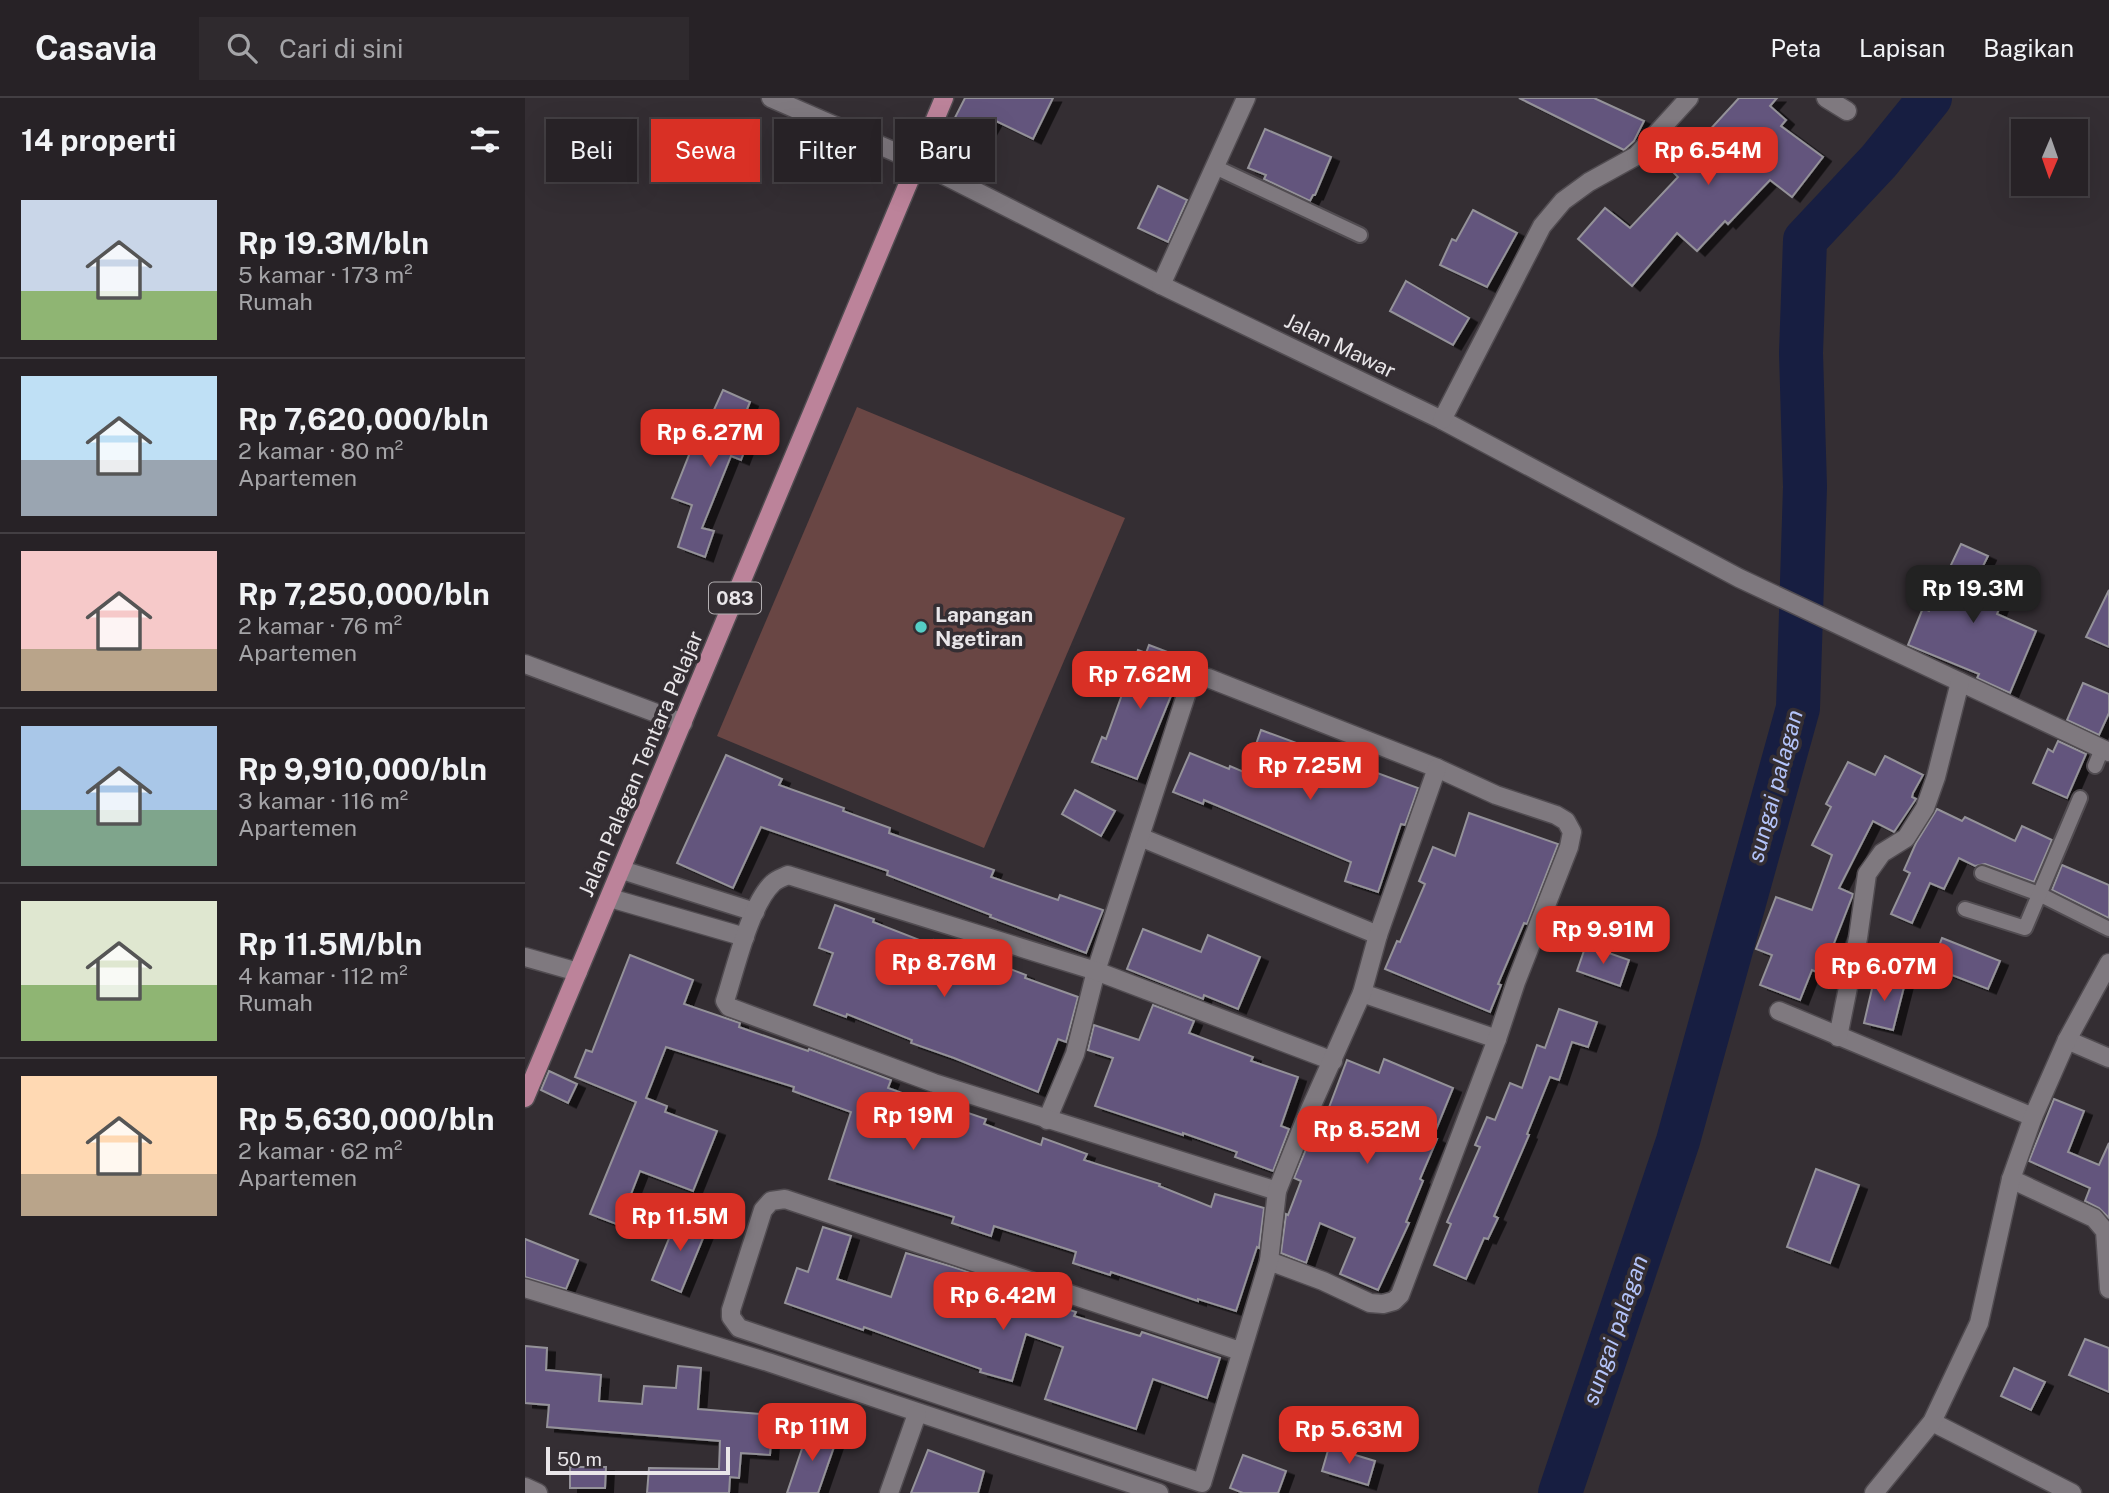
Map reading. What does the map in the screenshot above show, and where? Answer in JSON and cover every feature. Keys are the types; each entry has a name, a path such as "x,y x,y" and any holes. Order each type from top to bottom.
{"main road":[{"name":"Jalan Palagan Tentara Pelajar","path":"935,119 944,98"},
{"name":"Jalan Palagan Tentara Pelajar","path":"525,1098 910,182"}],"street":[{"name":"Jalan Mawar","path":"771,98 895,152"},
{"path":"1161,285 1246,98"},
{"path":"1826,98 1847,111"},
{"path":"1442,420 1542,226 1563,201 1589,182 1636,156 1684,99"},
{"name":"Jalan Mawar","path":"958,182 1161,285 1442,420 1739,578 2105,751"},
{"path":"525,664 683,723"},
{"path":"1047,1120 1075,1054 1096,971 1189,686 1199,677 1208,678 1566,821 1572,832 1569,847 1400,1295 1394,1301 1383,1304 1370,1303 1323,1281 1269,1262"},
{"path":"1838,1037 1867,874 1882,853 1906,838 1925,808 1936,777 1960,682"},
{"path":"1240,1351 785,1199 771,1201 763,1210 733,1300 731,1317 740,1328 1202,1483 1269,1262 1277,1191 1362,993 1378,935 1437,768"},
{"path":"1140,837 1378,935"},
{"path":"622,870 755,912"},
{"path":"1277,1191 934,1083 729,1007 725,1001 755,912 774,882 788,875 1096,971 1333,1061"},
{"path":"610,898 745,937"},
{"path":"525,957 578,972"},
{"path":"1874,1493 1932,1422 1979,1323 2011,1179 2033,1116 2067,1040 2109,963"},
{"path":"1362,993 1497,1039"},
{"path":"1779,1012 2033,1116"},
{"path":"2067,1040 2109,1058"},
{"path":"2011,1179 2094,1218 2101,1224 2105,1231 2109,1289"},
{"path":"525,1288 768,1362 1135,1489 1159,1493"},
{"path":"872,1398 880,1375"},
{"path":"888,1493 918,1413"},
{"path":"1932,1422 2072,1493"},
{"path":"525,1487 538,1493"}],"lane":[{"path":"1215,167 1360,235"},
{"path":"2095,766 2105,751"},
{"path":"1965,909 2025,928 2080,798"},
{"path":"1982,873 2039,894 2109,929"}],"shaded area":[{"name":"Lapangan Ngetiran","path":"857,407 1125,518 984,848 717,736"}],"building":[{"path":"965,98 1053,98 1033,139 995,119 954,119"},
{"path":"1519,98 1594,98 1644,121 1634,141 1624,150"},
{"path":"1739,98 1777,98 1770,106 1786,120 1781,126 1823,157 1792,197 1770,180 1728,224 1725,221 1697,251 1677,233 1632,286 1578,239 1605,208 1630,228 1678,177 1672,171"},
{"path":"1265,129 1331,157 1310,201 1264,179 1266,175 1248,168"},
{"path":"1158,186 1187,200 1168,242 1138,228"},
{"path":"1473,210 1517,233 1487,287 1440,265 1452,239 1456,241"},
{"path":"1406,281 1469,318 1453,345 1390,311"},
{"path":"723,390 750,402 737,434 749,439 741,460 731,456 702,528 714,531 705,557 678,547 692,505 672,498 693,445 697,447"},
{"path":"1961,544 1988,556 1978,576 2007,589 1997,614 2036,631 2010,693 1977,678 1979,674 1908,645 1923,608 1929,611"},
{"path":"2109,590 2109,647 2086,637"},
{"path":"1149,645 1186,659 1137,779 1092,762 1102,737 1106,739 1138,650 1146,653"},
{"path":"2083,683 2109,694 2109,713 2099,735 2067,720"},
{"path":"1261,730 1418,788 1405,825 1401,824 1378,892 1345,881 1351,862 1204,800 1203,804 1173,792 1190,753 1246,773"},
{"path":"2058,741 2086,754 2067,798 2033,783 2048,749 2053,752"},
{"path":"726,755 782,779 779,785 890,828 889,833 994,870 991,877 1058,900 1060,895 1103,910 1086,953 887,875 888,871 761,827 733,888 677,863"},
{"path":"1885,756 1923,775 1913,793 1912,797 1916,799 1894,832 1873,821 1839,888 1853,894 1822,974 1812,970 1800,1000 1760,985 1772,955 1756,949 1776,897 1812,910 1832,855 1812,845 1831,807 1826,804 1848,762 1875,775"},
{"path":"1075,790 1115,811 1101,836 1062,814"},
{"path":"1937,809 1962,821 1965,817 2015,841 2022,826 2052,840 2034,882 1985,864 1975,866 1959,858 1944,889 1930,883 1912,923 1891,914 1910,873 1904,870 1916,843"},
{"path":"1469,813 1558,844 1527,924 1524,923 1498,984 1501,985 1490,1012 1385,969 1425,884 1419,881 1433,847 1455,856"},
{"path":"2062,865 2109,885 2109,918 2052,890"},
{"path":"835,905 932,945 934,940 1078,997 1066,1042 1058,1039 1038,1092 911,1043 912,1040 847,1014 846,1017 814,1005 833,953 819,948"},
{"path":"1143,929 1201,952 1208,935 1260,957 1238,1009 1204,995 1203,999 1127,969"},
{"path":"1942,938 2000,961 1988,989 1931,967"},
{"path":"1586,945 1629,960 1620,986 1577,971"},
{"path":"630,955 693,980 684,1004 740,1023 739,1027 808,1051 809,1049 891,1080 888,1088 944,1108 945,1105 986,1119 984,1124 1041,1145 1043,1138 1087,1154 1084,1160 1160,1184 1159,1186 1211,1207 1215,1194 1264,1208 1259,1248 1257,1247 1236,1311 1111,1272 1110,1275 1073,1263 1076,1252 994,1226 991,1236 952,1223 954,1217 829,1179 851,1112 793,1091 794,1087 666,1047 646,1098 667,1106 665,1112 717,1131 693,1191 640,1171 619,1225 590,1214 636,1102 575,1077 586,1050 592,1052"},
{"path":"1875,976 1905,983 1893,1030 1864,1023"},
{"path":"1153,1005 1194,1021 1189,1033 1253,1057 1251,1061 1298,1077 1281,1126 1289,1129 1273,1171 1235,1157 1237,1152 1095,1106 1113,1058 1088,1050 1094,1025 1139,1040"},
{"path":"1559,1009 1597,1022 1588,1047 1572,1042 1559,1080 1550,1077 1527,1134 1529,1135 1494,1216 1498,1218 1488,1239 1484,1238 1466,1279 1434,1265 1451,1224 1447,1222 1480,1147 1475,1145 1487,1117 1495,1120 1510,1083 1522,1088 1537,1045 1545,1048"},
{"path":"1384,1059 1453,1088 1433,1137 1437,1139 1420,1179 1423,1181 1406,1222 1409,1223 1378,1290 1340,1274 1355,1238 1320,1223 1306,1263 1281,1253 1286,1214 1288,1215 1301,1181 1294,1178 1311,1137 1317,1139 1347,1060 1379,1073"},
{"path":"549,1071 577,1084 568,1103 541,1090"},
{"path":"2054,1099 2084,1111 2068,1152 2099,1165 2109,1143 2109,1218 2099,1208 2085,1201 2090,1188 2029,1161"},
{"path":"1816,1169 1859,1185 1830,1263 1787,1247"},
{"path":"679,1214 708,1226 681,1292 652,1280"},
{"path":"823,1227 851,1236 837,1279 891,1297 906,1253 981,1276 980,1280 1076,1312 1074,1316 1140,1336 1142,1332 1220,1358 1207,1398 1153,1379 1136,1429 1045,1399 1063,1347 1026,1334 1012,1381 980,1372 981,1369 864,1327 863,1330 785,1303 797,1268 808,1272"},
{"path":"525,1239 578,1260 566,1289 525,1277"},
{"path":"2085,1339 2109,1348 2109,1392 2069,1375"},
{"path":"525,1346 547,1348 546,1370 601,1375 599,1401 642,1404 644,1386 676,1388 678,1366 701,1368 698,1409 773,1415 770,1455 741,1453 739,1478 730,1477 729,1493 647,1493 649,1468 719,1469 720,1441 547,1427 549,1405 525,1403"},
{"path":"2014,1368 2045,1382 2031,1410 2001,1396"},
{"path":"809,1428 837,1438 818,1493 787,1493"},
{"path":"1329,1447 1375,1461 1368,1485 1322,1471"},
{"path":"928,1450 984,1471 978,1493 911,1493"},
{"path":"1243,1455 1286,1471 1278,1493 1243,1493 1230,1488"},
{"path":"570,1467 606,1467 605,1488 570,1488"}],"waterway":[{"name":"sungai palagan","path":"1560,1493 1678,1141 1798,708 1805,487 1801,353 1805,240 1879,161 1930,98"}],"place":[{"name":"Lapangan Ngetiran","path":"921,627"}]}
